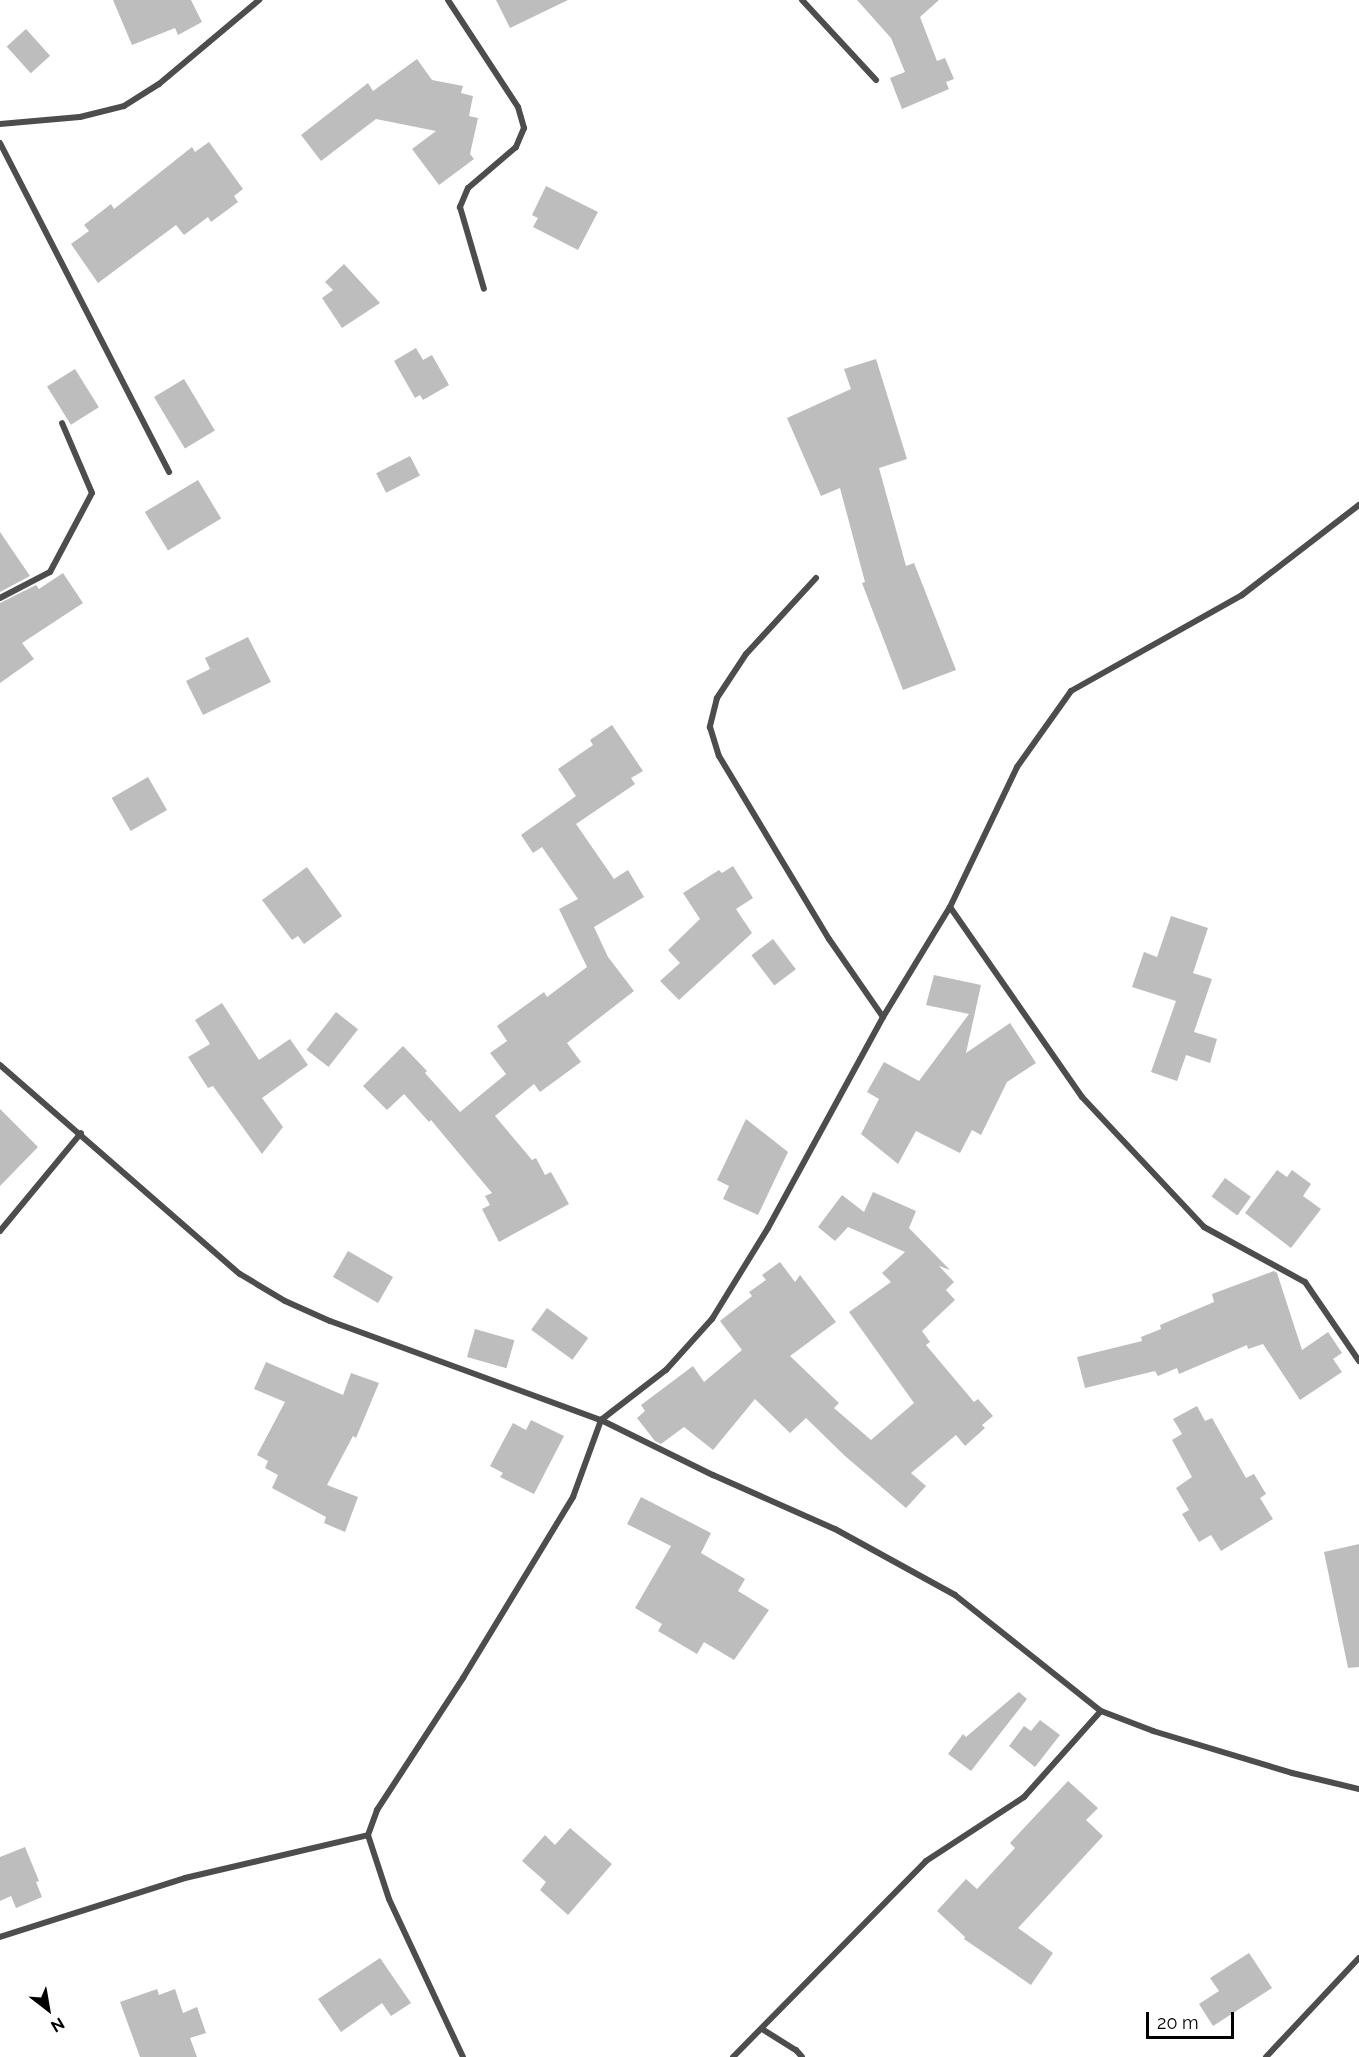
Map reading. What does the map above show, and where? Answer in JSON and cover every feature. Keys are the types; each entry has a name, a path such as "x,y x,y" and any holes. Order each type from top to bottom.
{"street":[{"path":"0,124 80,117 124,106 159,84 259,0"},
{"path":"448,0 518,107 524,128 516,147 468,188 460,207 484,289"},
{"path":"802,0 876,80"},
{"path":"0,143 169,472"},
{"path":"0,598 50,572 92,493 62,423"},
{"path":"463,2057 389,1899 368,1835 377,1810 463,1678 573,1497 601,1420 666,1370 712,1319 768,1228 883,1017 950,907 1017,767 1071,691 1242,595 1359,505"},
{"path":"816,578 747,654 717,698 710,727 719,756 829,939 883,1017"},
{"path":"950,907 1082,1097 1204,1227 1305,1282 1359,1361"},
{"path":"0,1065 81,1133 240,1274 285,1301 330,1321 601,1420 713,1475 835,1529 955,1595 1101,1711 1153,1731 1260,1764 1359,1789"},
{"path":"0,1231 81,1133"},
{"path":"733,2057 926,1861 1024,1797 1101,1711"},
{"path":"0,1937 185,1878 368,1835"},
{"path":"1266,2057 1359,1958"},
{"path":"762,2030 796,2050 802,2057"}],"building":[{"path":"113,0 191,0 202,22 178,35 175,28 132,45"},
{"path":"496,0 568,0 510,28"},
{"path":"857,0 939,0 920,17 937,61 945,58 954,79 946,82 949,89 902,109 890,78 905,72 891,38"},
{"path":"26,29 50,56 31,73 7,46"},
{"path":"417,59 432,80 463,86 461,93 473,96 469,116 478,118 470,154 474,159 439,185 412,149 436,131 376,119 321,161 301,135 368,83 373,91"},
{"path":"209,142 243,189 234,196 238,202 211,222 208,217 184,235 176,225 98,283 71,244 89,231 84,225 111,204 114,209 192,147 195,152"},
{"path":"546,186 598,212 578,250 533,227 538,218 532,215"},
{"path":"344,264 380,303 342,328 322,298 333,290 325,282"},
{"path":"416,348 423,360 432,355 449,385 423,400 420,395 415,398 394,361"},
{"path":"876,359 907,459 879,468 906,566 914,563 956,670 903,690 862,583 865,582 840,488 821,496 787,418 851,389 844,369"},
{"path":"75,369 99,407 71,425 47,386"},
{"path":"184,379 215,430 185,448 154,397"},
{"path":"410,456 420,476 386,493 376,473"},
{"path":"198,480 221,519 168,551 145,512"},
{"path":"0,532 30,576 0,592"},
{"path":"63,573 83,603 22,643 34,659 0,683 0,603 36,585 39,589"},
{"path":"248,637 271,682 203,715 186,681 210,669 205,658"},
{"path":"612,725 643,771 631,778 635,784 576,824 614,879 628,870 644,897 594,927 608,957 634,991 567,1043 581,1062 540,1092 534,1084 495,1116 532,1160 536,1158 545,1175 551,1172 569,1204 499,1242 482,1209 490,1205 485,1196 492,1193 431,1120 429,1122 404,1094 387,1110 363,1086 403,1046 427,1071 425,1073 460,1112 506,1074 490,1053 507,1041 497,1026 544,992 547,997 587,967 559,909 578,899 542,847 533,853 521,835 576,796 558,769 593,745 590,740"},
{"path":"148,777 167,810 131,831 112,798"},
{"path":"733,866 753,898 736,909 752,933 679,1000 660,981 680,963 668,950 700,919 683,893 719,870 722,873"},
{"path":"307,867 342,916 304,944 298,936 292,940 262,900"},
{"path":"1171,916 1208,928 1193,973 1212,979 1194,1032 1217,1039 1210,1063 1186,1055 1177,1081 1151,1072 1176,1001 1132,987 1144,952 1157,957"},
{"path":"773,939 796,969 774,986 751,955"},
{"path":"934,975 981,985 966,1053 1010,1023 1036,1063 1007,1082 981,1135 972,1130 960,1153 916,1131 898,1164 861,1134 879,1099 867,1092 884,1062 919,1081 969,1014 926,1005"},
{"path":"222,1003 259,1060 290,1039 308,1065 262,1098 283,1127 262,1154 213,1086 208,1088 188,1057 210,1044 195,1020"},
{"path":"336,1012 358,1029 329,1067 306,1050"},
{"path":"0,1109 38,1147 0,1186"},
{"path":"746,1119 788,1152 758,1215 723,1199 729,1186 717,1180"},
{"path":"1277,1170 1287,1177 1292,1170 1311,1184 1303,1196 1321,1209 1291,1248 1245,1213"},
{"path":"1225,1178 1251,1197 1237,1215 1211,1197"},
{"path":"873,1192 916,1211 909,1228 950,1270 939,1266 954,1282 946,1290 955,1300 922,1331 930,1342 926,1345 974,1402 978,1399 993,1416 982,1425 985,1428 965,1446 956,1435 911,1473 926,1486 906,1508 845,1456 806,1418 790,1433 755,1399 713,1450 684,1427 661,1444 655,1441 637,1418 645,1411 641,1405 693,1366 704,1382 742,1350 720,1321 752,1296 749,1292 766,1280 762,1275 780,1262 795,1282 800,1275 836,1322 790,1356 839,1403 834,1408 871,1440 914,1403 849,1312 891,1282 882,1273 905,1252 848,1227 835,1241 818,1227 842,1195 864,1212"},
{"path":"348,1251 393,1277 378,1303 333,1277"},
{"path":"1274,1271 1277,1273 1302,1350 1328,1332 1342,1353 1333,1359 1342,1372 1300,1400 1263,1344 1248,1349 1247,1345 1179,1374 1177,1368 1158,1376 1155,1371 1085,1388 1077,1357 1142,1341 1141,1337 1161,1329 1160,1325 1214,1302 1212,1294"},
{"path":"547,1308 588,1338 572,1360 531,1330"},
{"path":"475,1329 514,1340 506,1368 467,1357"},
{"path":"266,1362 343,1395 351,1373 379,1383 356,1438 353,1436 327,1485 358,1497 345,1532 324,1523 326,1517 272,1488 278,1475 265,1468 268,1461 257,1455 285,1402 254,1389"},
{"path":"1197,1406 1205,1421 1212,1418 1246,1478 1254,1474 1266,1494 1260,1498 1273,1519 1221,1551 1211,1535 1199,1542 1182,1514 1189,1510 1176,1488 1192,1477 1172,1440 1182,1434 1173,1419"},
{"path":"531,1420 564,1436 534,1494 500,1477 503,1473 490,1466 513,1423 526,1430"},
{"path":"641,1497 711,1533 701,1553 745,1579 738,1591 769,1610 734,1660 704,1642 697,1654 658,1631 662,1624 635,1608 671,1546 627,1524"},
{"path":"1359,1544 1359,1667 1348,1668 1324,1552"},
{"path":"1019,1692 1027,1699 971,1771 948,1754 963,1734 966,1737"},
{"path":"1040,1720 1060,1735 1035,1767 1009,1746 1024,1726 1031,1731"},
{"path":"1068,1781 1098,1808 1086,1820 1103,1836 1018,1928 1053,1953 1031,1985 964,1939 965,1937 937,1911 966,1879 977,1889 1015,1848 1010,1843"},
{"path":"570,1828 612,1864 568,1915 540,1890 546,1882 522,1861 545,1835 555,1845"},
{"path":"25,1847 39,1881 36,1882 42,1897 16,1908 11,1896 0,1901 0,1857"},
{"path":"1249,1953 1272,1988 1213,2026 1199,2004 1219,1991 1210,1978"},
{"path":"380,1958 411,2003 391,2016 382,2003 341,2032 318,1999"},
{"path":"157,1989 159,1995 175,1989 183,2013 197,2007 206,2033 190,2038 197,2057 140,2057 120,2002"}]}
